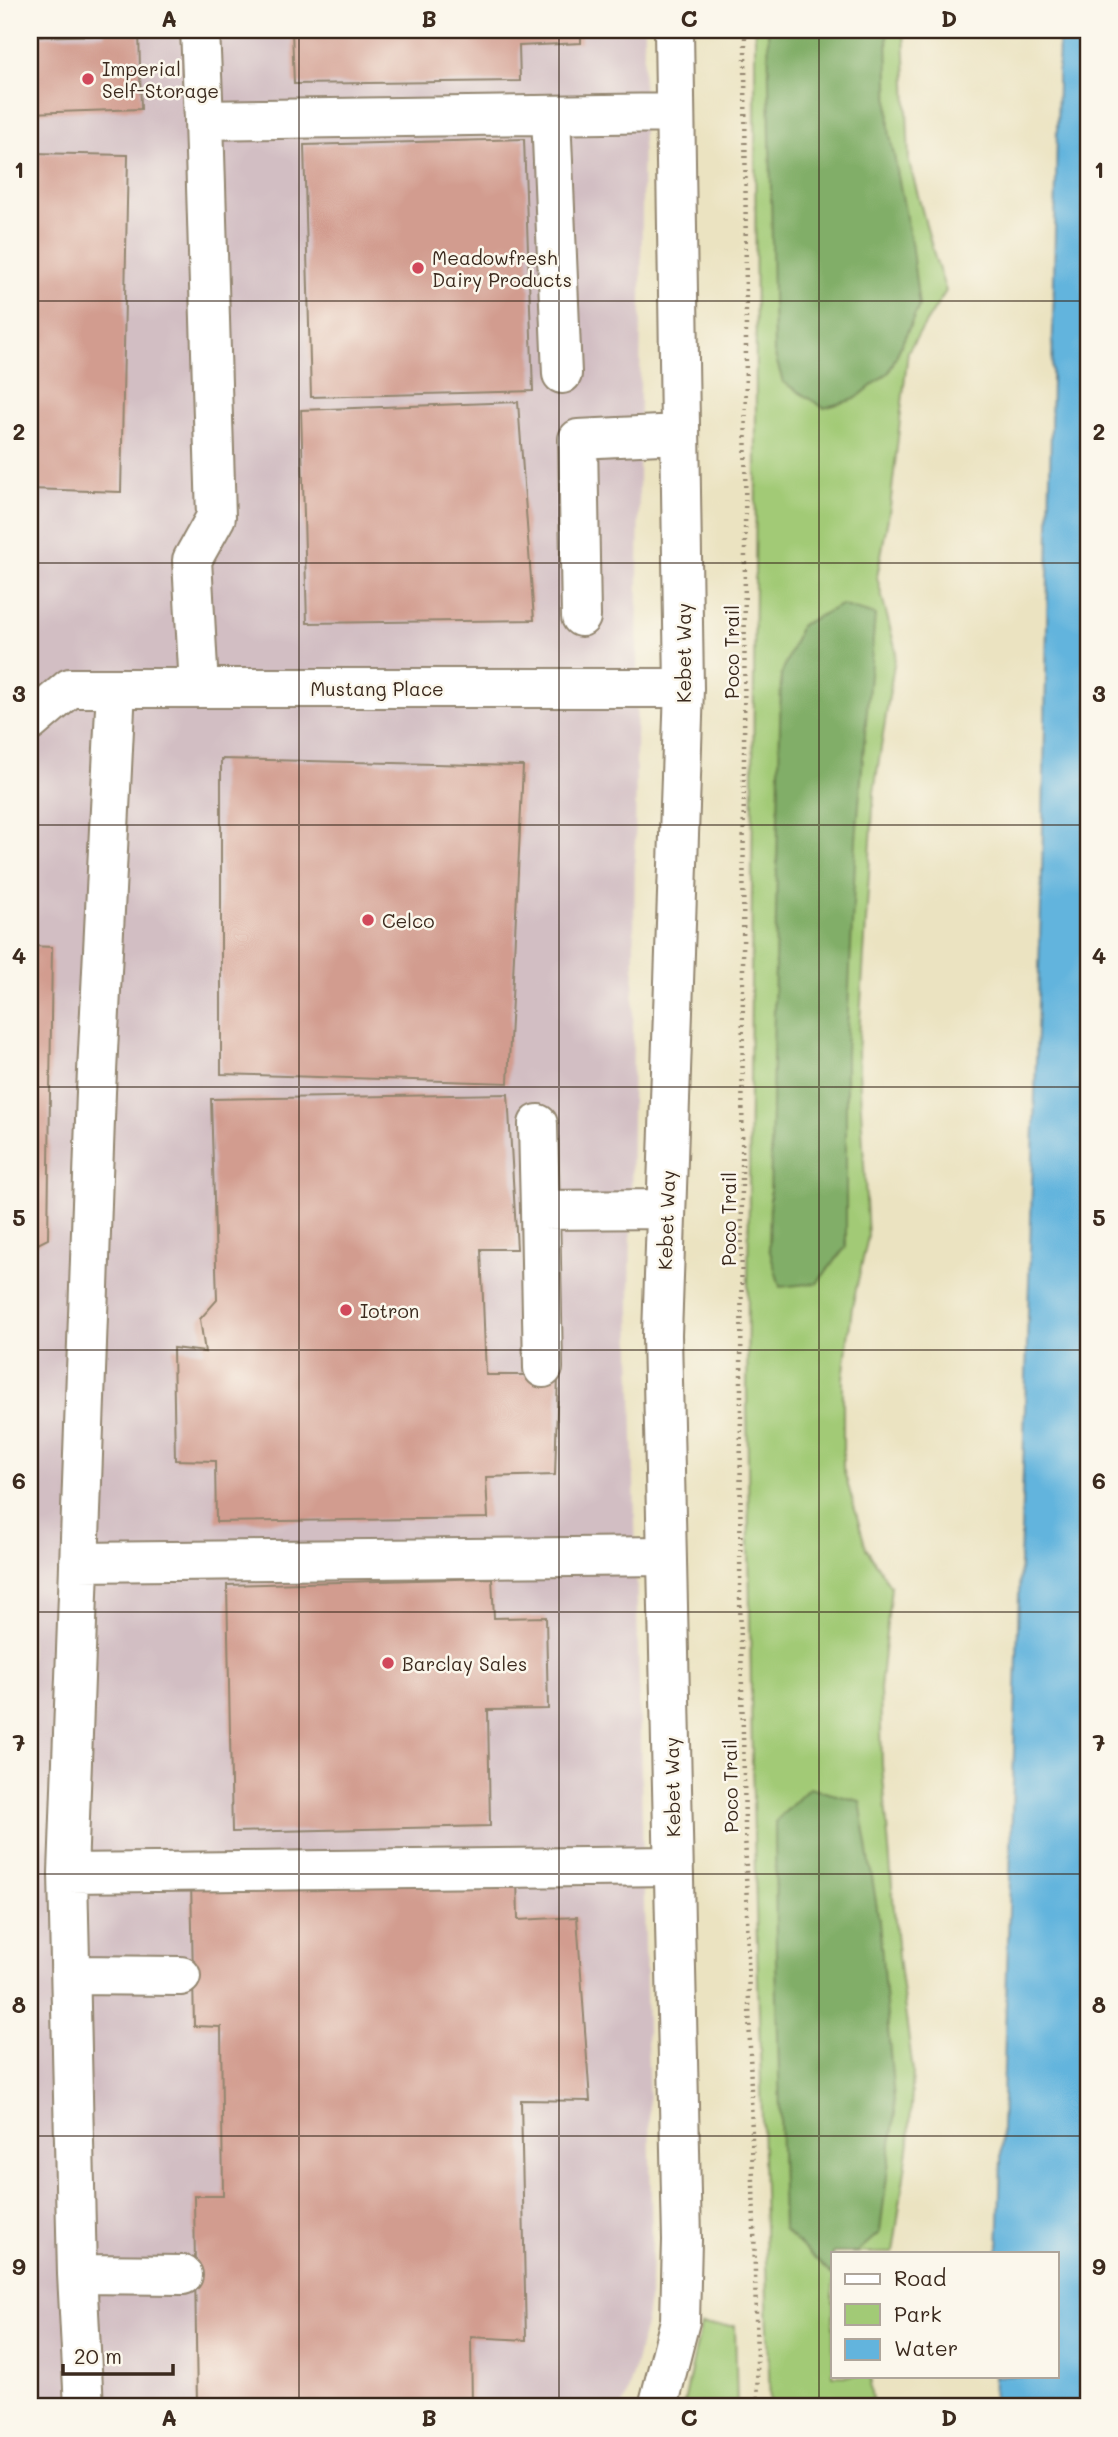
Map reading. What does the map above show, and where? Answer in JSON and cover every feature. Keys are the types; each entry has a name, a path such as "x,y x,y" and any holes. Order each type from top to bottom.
{"street":[{"path":"199,688 192,560 216,517 200,30"},
{"name":"Kebet Way","path":"658,2407 680,2321 682,2241 662,1335 684,688 674,30"},
{"path":"204,120 675,113"},
{"path":"551,115 562,374"},
{"path":"581,617 578,439 680,434"},
{"name":"Mustang Place","path":"30,722 70,688 684,688"},
{"path":"84,2407 77,2274 68,1873 96,1092 116,688"},
{"path":"538,1124 543,1367"},
{"path":"540,1210 666,1209"},
{"path":"79,1562 666,1556"},
{"path":"68,1873 673,1866"},
{"path":"72,1975 181,1976"},
{"path":"77,2274 183,2275"}],"path":[{"name":"Poco Trail","path":"745,30 740,1599 758,2407"}],"shaded area":[{"path":"30,30 644,30 630,1308 652,2241 646,2321 623,2407 30,2407"}],"green space":[{"path":"755,30 904,30 909,162 946,291 908,351 890,507 877,577 896,651 874,792 858,1052 868,1237 852,1307 843,1379 843,1468 866,1548 891,1587 880,1689 882,1765 898,1957 913,2071 909,2142 893,2252 831,2252 831,2378 872,2378 873,2407 770,2407 752,1764 747,1392 756,474"},
{"path":"768,30 887,30 889,130 911,242 919,306 889,372 855,399 824,408 783,382 774,352"},
{"path":"841,605 875,615 856,840 846,1053 846,1247 817,1283 780,1287 769,1248 781,675 801,625"},
{"path":"809,1788 860,1801 879,1921 895,2112 880,2232 857,2252 831,2252 831,2274 783,2229 775,1822"},
{"path":"701,2325 735,2326 737,2407 683,2407"}],"water":[{"path":"1059,30 1088,30 1088,2407 993,2407 994,2378 1058,2378 1058,2252 998,2252 1042,873"}],"building":[{"name":"Imperial Self-Storage","path":"105,30 139,30 141,109 30,113 30,37 105,35"},
{"path":"292,30 581,30 581,43 519,46 520,81 294,84"},
{"name":"Meadowfresh Dairy Products","path":"524,139 533,391 311,397 304,145"},
{"path":"30,153 128,155 121,492 30,489"},
{"path":"518,402 534,620 307,623 301,410"},
{"name":"Celco","path":"221,759 523,766 508,1083 221,1074"},
{"path":"30,946 52,947 48,1239 30,1248"},
{"name":"Iotron","path":"508,1094 517,1249 481,1249 486,1375 558,1375 555,1475 486,1477 488,1518 216,1522 215,1461 175,1460 173,1348 205,1352 200,1319 217,1300 211,1099"},
{"name":"Barclay Sales","path":"492,1578 494,1618 546,1617 548,1709 488,1710 490,1826 232,1832 227,1585"},
{"path":"517,1876 518,1920 577,1917 590,2101 521,2100 526,2340 471,2337 472,2407 197,2407 194,2196 223,2196 221,2027 194,2026 191,1879"}],"place":[{"name":"Imperial Self-Storage","path":"88,79"},
{"name":"Meadowfresh Dairy Products","path":"418,268"},
{"name":"Celco","path":"368,920"},
{"name":"Iotron","path":"346,1310"},
{"name":"Barclay Sales","path":"388,1663"}]}
